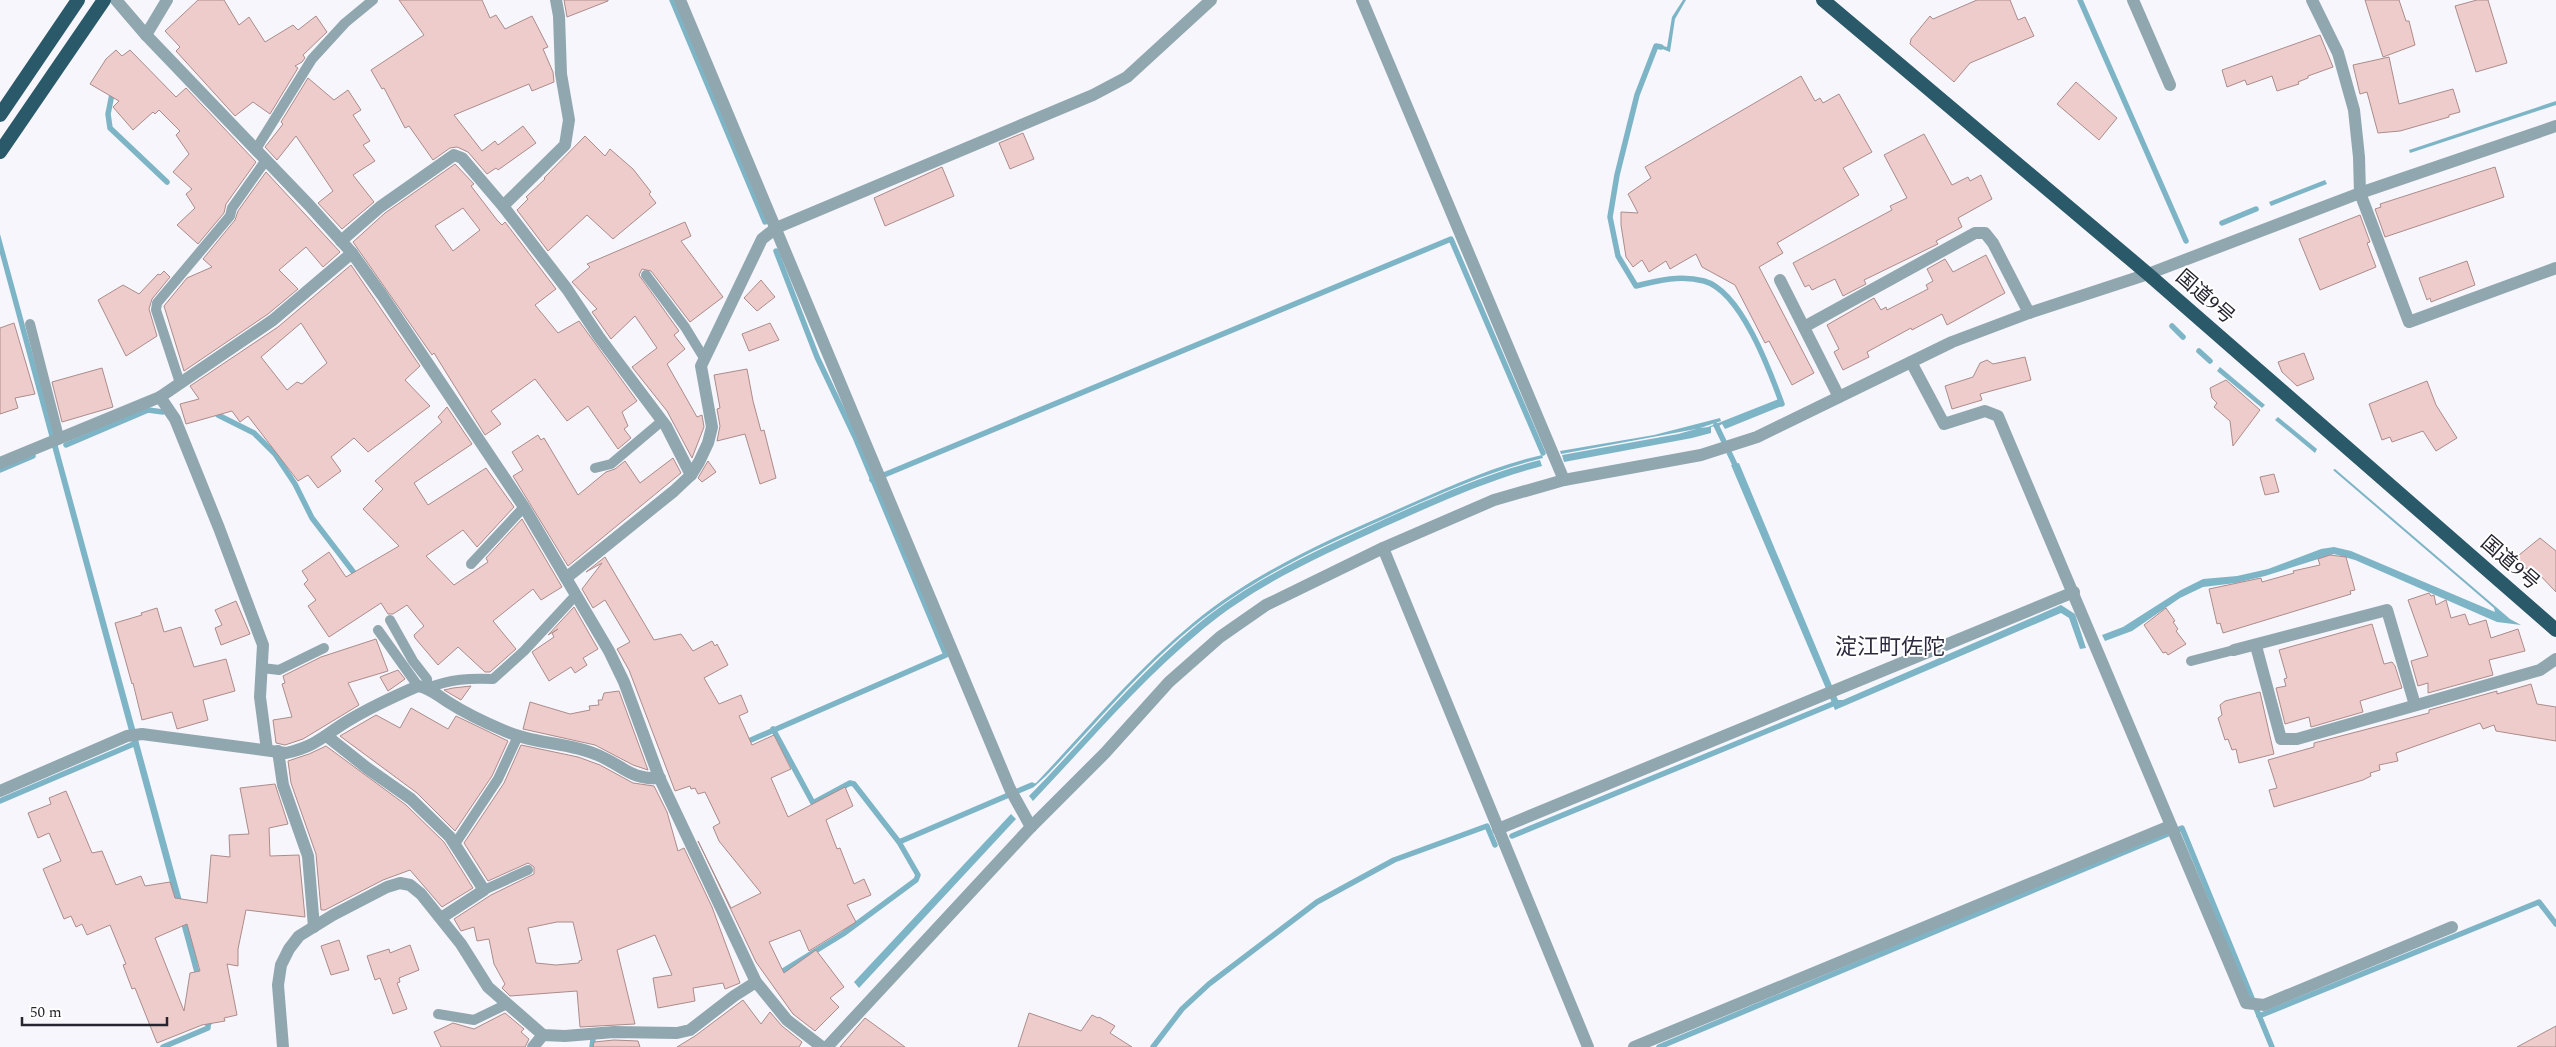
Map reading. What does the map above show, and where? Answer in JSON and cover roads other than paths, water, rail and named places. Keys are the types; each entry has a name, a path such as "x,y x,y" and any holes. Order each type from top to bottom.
{"highway":[{"path":"0,115 78,0"},
{"path":"0,152 104,0"},
{"name":"国道9号","path":"1823,0 2148,274 2556,630"}],"street":[{"path":"116,0 146,35 256,149 352,253 524,507 609,650 624,682 660,778 756,982 787,1020 814,1044"},
{"path":"146,35 168,0"},
{"path":"503,206 565,145 569,120 561,74 559,16 556,0"},
{"path":"680,0 1010,789 1030,827"},
{"path":"566,578 691,475 708,444 712,427 701,366 762,239 776,228 1093,95 1127,77 1211,0"},
{"path":"1362,0 1564,480"},
{"path":"2133,0 2170,85"},
{"path":"2312,0 2338,53 2354,110 2360,157 2360,193 2409,322 2556,268"},
{"path":"827,1047 1030,827 1105,753 1169,682 1220,637 1266,605 1383,548 1494,500 1564,480 1701,455 1757,437 1952,342 2029,313 2148,274 2360,193 2556,126"},
{"path":"340,241 380,207 454,155 462,158 503,206 567,289 599,337 675,440 691,475"},
{"path":"1804,327 1975,233 1985,233 1993,244 2029,313"},
{"path":"0,463 54,439 160,397 273,320 352,253"},
{"path":"1780,280 1839,397"},
{"path":"1911,362 1944,424 1985,411 1998,416 2074,592 2170,826 2187,859 2246,1003 2264,1005 2452,927"},
{"path":"160,397 175,419 263,645 260,697 273,751 308,856 314,927"},
{"path":"1383,548 1588,1047"},
{"path":"1498,829 2074,592"},
{"path":"2234,650 2256,646 2387,610 2415,705"},
{"path":"2256,646 2281,739 2298,739 2540,670 2556,659"},
{"path":"0,791 127,736 142,734 286,753 303,749 328,736 349,720 423,687 447,702 518,736 574,748 604,758 627,773 651,779 660,778"},
{"path":"328,736 367,768 411,799 450,837 484,890 441,918"},
{"path":"1634,1047 2170,826"},
{"path":"283,1047 278,985 281,965 298,936 388,887 400,883 410,885 421,894 441,918 488,987 544,1035 565,1036 614,1032 677,1033 690,1030 734,996 756,982"},
{"path":"533,1047 544,1035"}],"lane":[{"path":"256,149 312,59 345,24 373,0"},
{"path":"180,383 156,310 157,303 230,216 232,208 266,160"},
{"path":"646,275 685,326 704,358"},
{"path":"30,324 54,439"},
{"path":"595,468 611,464 662,421"},
{"path":"471,564 524,507"},
{"path":"423,687 462,679 493,679 524,651 576,595"},
{"path":"390,620 413,661 427,679 423,687"},
{"path":"378,630 423,687"},
{"path":"262,668 279,670 324,648"},
{"path":"2191,661 2234,650"},
{"path":"455,844 498,778 518,736"},
{"path":"484,890 528,870"},
{"path":"438,1014 474,1020 507,1004"}],"water":[{"path":"1683,0 1686,0 1675,19 1670,52 1655,46 1656,44 1667,47 1672,17"},
{"path":"2556,101 2556,105 2410,153 2409,150"},
{"path":"2325,180 2327,184 2271,206 2269,202"},
{"path":"0,234 187,919 212,1024 209,1027 0,254"},
{"path":"2220,367 2265,405 2262,408 2217,371"},
{"path":"1781,398 1784,405 1725,429 1722,424 1716,428 1715,426 1711,427 1711,433 1692,438 1564,462 1562,455 1696,429 1561,454 1560,451 1654,435 1720,418 1721,421 1700,428 1708,427"},
{"path":"2278,417 2317,449 2315,453 2275,420"},
{"path":"1542,455 1543,458 1503,469 1464,484 1363,528 1291,563 1244,590 1179,638 1139,676 1046,776 1035,786 1027,788 1026,785 1036,783 1112,701 1172,641 1239,589 1315,547 1448,487 1485,472"},
{"path":"1540,460 1542,466 1482,485 1442,501 1290,572 1245,598 1203,629 1158,669 1115,712 1033,801 1029,796 1153,664 1198,624 1242,592 1288,566 1385,519 1480,479"},
{"path":"1739,463 1838,700 1843,700 2061,605 2075,614 2086,648 2080,649 2069,618 2061,613 1835,710 1731,465"},
{"path":"2335,469 2510,619 2521,625 2497,622 2355,560 2334,554 2265,576 2236,583 2203,587 2180,598 2132,631 2105,641 2102,635 2123,627 2181,590 2203,579 2237,576 2268,569 2321,549 2334,547 2351,551 2495,612 2494,608 2333,470"},
{"path":"1011,814 1016,819 859,988 854,982"}],"waterway":[{"path":"672,0 765,222"},
{"path":"2080,0 2186,241"},
{"path":"1661,47 1656,46 1637,95 1617,175 1610,217 1618,256 1636,286 1662,280 1687,278 1704,281 1717,288 1730,300 1752,334 1770,372 1782,404 1780,404"},
{"path":"113,89 108,114 110,128 167,182"},
{"path":"2222,223 2256,209"},
{"path":"872,480 1451,239 1543,453"},
{"path":"744,743 946,655 855,437 817,357 776,251"},
{"path":"2172,326 2183,337"},
{"path":"2199,351 2210,361"},
{"path":"66,445 148,410 163,412"},
{"path":"218,415 254,433 275,454 295,484 312,518 358,578"},
{"path":"1716,425 1738,471"},
{"path":"0,470 33,456"},
{"path":"1512,836 1835,703"},
{"path":"773,729 813,803 850,783 854,784 899,842 918,875 916,880 843,934 778,974"},
{"path":"0,801 136,743"},
{"path":"899,842 1032,785"},
{"path":"1153,1047 1182,1009 1209,984 1317,902 1394,860 1487,826 1495,845"},
{"path":"1659,1047 2182,828 2272,1047"},
{"path":"2259,1016 2539,902 2556,924"},
{"path":"163,1047 208,1028 208,1020"},
{"path":"592,1047 593,1039"}],"district":[{"name":"淀江町佐陀","path":"1890,647"}]}
